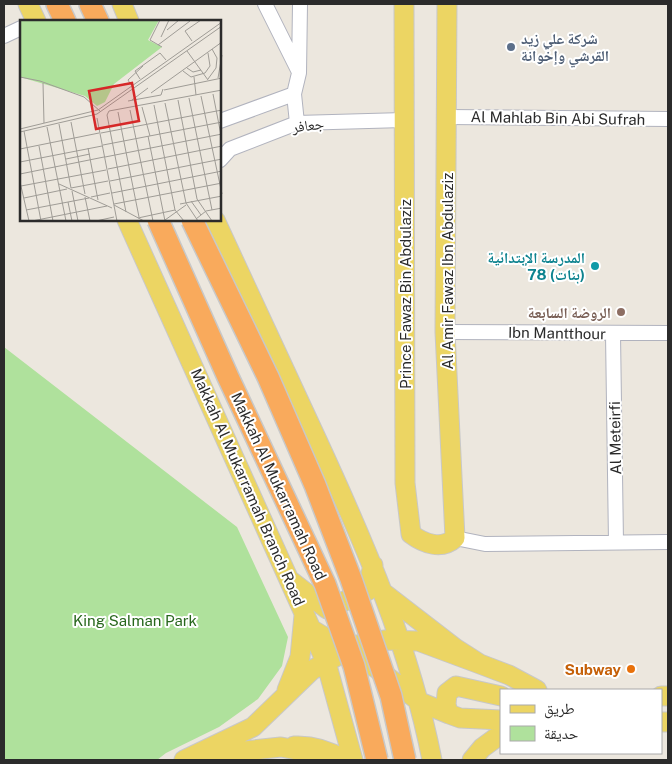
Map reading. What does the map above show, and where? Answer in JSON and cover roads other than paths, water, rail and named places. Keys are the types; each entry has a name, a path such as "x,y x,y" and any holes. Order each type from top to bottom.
{"highway":[{"path":"57,4 65,20"},
{"name":"Makkah Al Mukarramah Road","path":"158,221 228,377 325,584 354,666 378,760"},
{"name":"Makkah Al Mukarramah Road","path":"192,221 268,377 318,493 391,696 405,760"}],"main road":[{"path":"28,4 36,20"},
{"path":"122,4 129,20"},
{"name":"Prince Fawaz Bin Abdulaziz","path":"404,4 405,483 411,534 420,542 441,545 450,543 455,538"},
{"name":"Al Amir Fawaz Ibn Abdulaziz","path":"447,4 445,332 455,538"},
{"name":"Makkah Al Mukarramah Branch Road","path":"127,221 326,662 353,760"},
{"path":"215,221 353,517 373,565 420,702 432,760"},
{"path":"290,581 327,609 368,591 373,565"},
{"path":"383,593 455,648 480,664"},
{"path":"284,696 300,657 308,622 376,668 420,702 449,714 474,720 500,720"},
{"path":"184,760 253,727 312,670 348,650 384,640 418,641 509,675 535,689"},
{"path":"449,714 446,705 447,693 456,686 500,696"},
{"path":"472,760 482,748 500,735"},
{"path":"191,760 225,752 308,745 345,760"},
{"path":"281,747 302,751 310,760"}],"street":[{"path":"265,4 299,73"},
{"path":"297,123 294,94 299,73 300,4"},
{"path":"4,36 20,28"},
{"path":"221,121 294,94"},
{"name":"Al Mahlab Bin Abi Sufrah","path":"447,117 668,120"},
{"name":"جعافر","path":"221,159 230,150 297,123 404,120"},
{"name":"Ibn Mantthour","path":"445,332 668,333"},
{"name":"Al Meteirfi","path":"613,334 616,542"},
{"path":"455,538 486,544 668,542"}],"place":[{"name":"شركة علي زيد القرشي وإخوانة","path":"511,47"},
{"name":"المدرسة الإبتدائية 78 (بنات)","path":"595,266"},
{"name":"الروضة السابعة","path":"621,312"},
{"name":"Subway","path":"631,669"}],"park label":[{"name":"King Salman Park","path":"135,620"}]}
